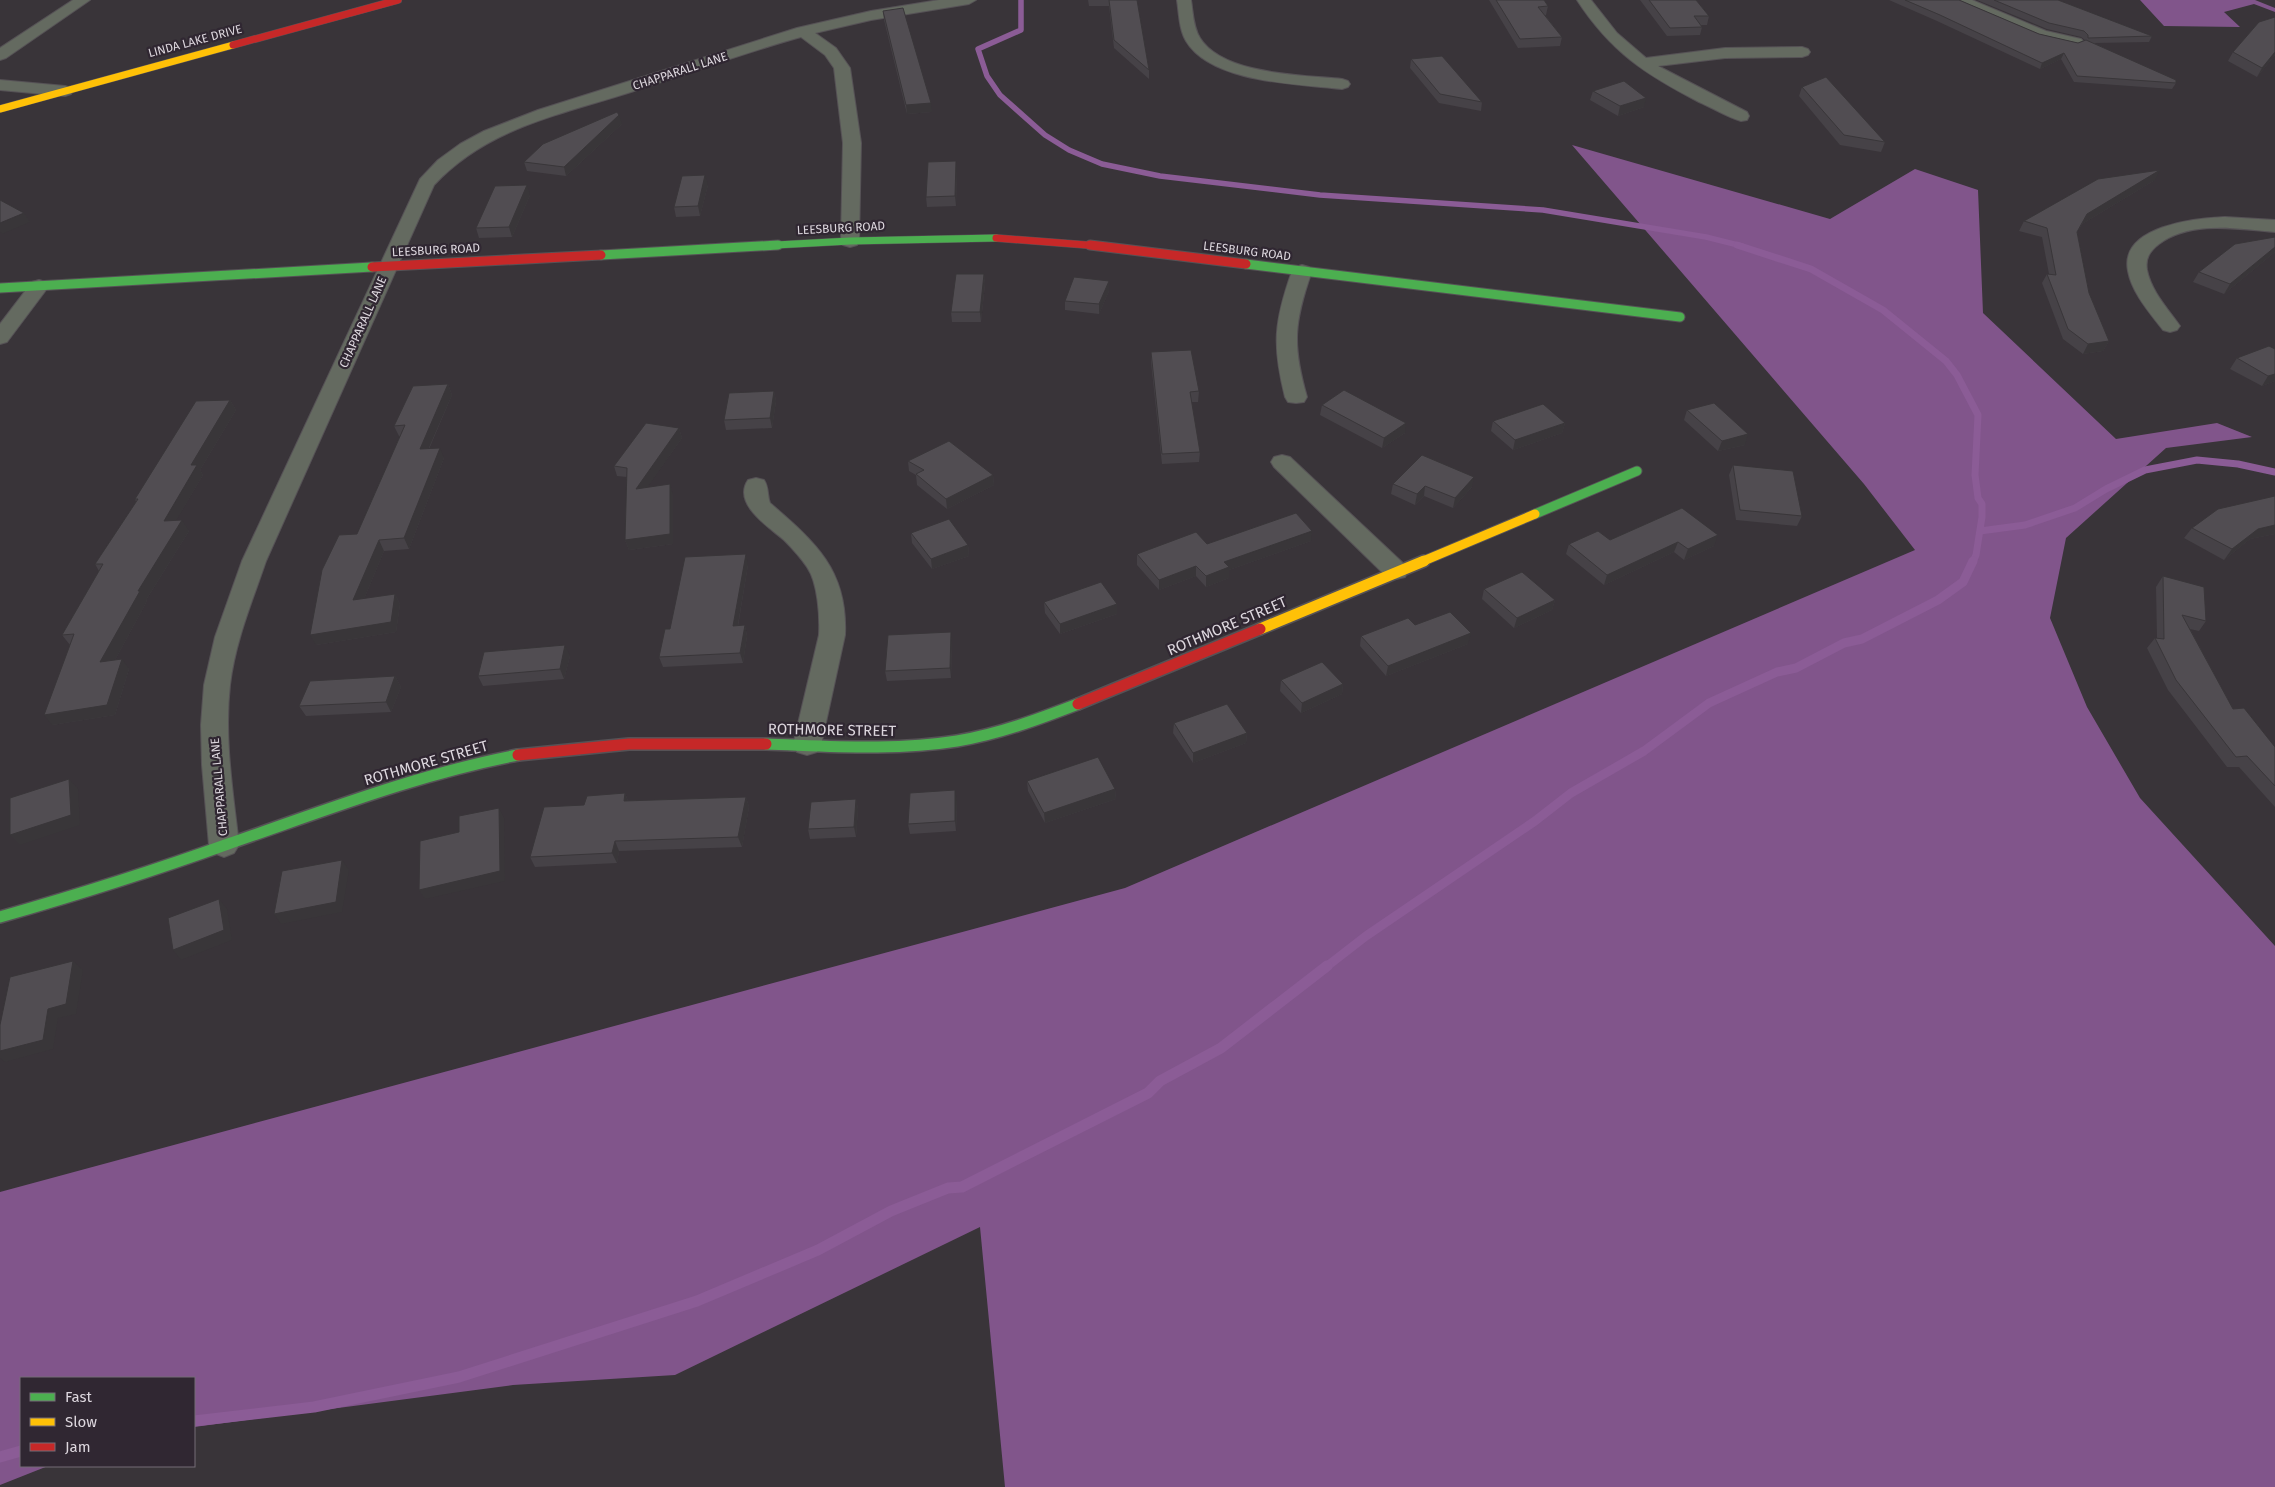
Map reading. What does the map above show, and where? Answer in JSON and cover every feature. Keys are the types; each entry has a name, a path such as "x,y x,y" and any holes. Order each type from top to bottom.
{"street":[{"path":"0,55 83,0"},
{"name":"LINDA LAKE DRIVE","path":"0,109 398,0"},
{"name":"CHAPPARALL LANE","path":"224,845 214,741 217,684 226,644 254,561 426,183 437,169 453,155 473,142 520,122 802,32 892,12 969,0"},
{"path":"1184,0 1194,40 1208,54 1223,63 1260,73 1342,84"},
{"path":"1584,0 1623,48 1643,63 1740,116"},
{"path":"1960,0 2042,35 2076,42"},
{"path":"802,32 828,50 837,59 842,68 852,144 850,241"},
{"path":"1643,63 1724,53 1802,52"},
{"path":"0,85 65,91"},
{"path":"2170,326 2154,302 2137,268 2137,261 2142,248 2153,238 2170,230 2192,225 2219,223 2275,226"},
{"name":"LEESBURG ROAD","path":"0,288 850,241 926,238 1010,238 1065,242 1680,317"},
{"path":"1296,397 1286,364 1284,334 1289,306 1302,271"},
{"path":"0,338 39,286"},
{"path":"1282,462 1396,571"},
{"name":"ROTHMORE STREET","path":"0,917 95,890 399,784 484,761 520,754 586,745 662,742 907,746 956,741 1003,732 1092,700 1637,471"},
{"path":"756,485 756,496 760,506 801,544 818,564 825,581 833,618 832,635 807,745"}],"shaded area":[{"path":"2140,0 2255,0 2275,8 2275,12 2254,4 2224,12 2240,27 2164,26"},
{"path":"1572,145 1830,219 1915,169 1978,190 1983,313 2116,439 2217,423 2252,437 2166,448 2066,538 2050,618 2087,707 2140,798 2275,946 2275,1487 1005,1487 980,1227 675,1375 513,1385 195,1427 195,1377 20,1377 20,1467 45,1467 0,1485 0,1192 1125,888 1915,550 1864,484"}],"building":[{"path":"1109,0 1137,0 1149,70 1114,40"},
{"path":"1496,0 1544,0 1548,6 1538,7 1562,37 1520,39"},
{"path":"1649,0 1696,0 1709,16 1694,16 1702,27 1670,28"},
{"path":"1905,0 1959,0 2039,34 2078,43 2086,40 2176,80 2176,83 2077,76 2064,53 2042,63"},
{"path":"1994,0 2058,0 2152,36 2088,38 2084,31 2049,23"},
{"path":"903,8 931,103 906,105 883,11"},
{"path":"2275,17 2275,52 2262,68 2233,52 2259,22"},
{"path":"1442,56 1482,102 1440,94 1411,59"},
{"path":"1826,77 1885,142 1844,135 1802,87"},
{"path":"1624,81 1646,98 1620,106 1593,91"},
{"path":"617,112 619,115 564,167 524,162 543,144"},
{"path":"956,161 955,196 926,197 928,162"},
{"path":"2160,170 2087,214 2077,232 2089,293 2109,341 2088,344 2068,329 2047,274 2056,275 2047,228 2024,221 2098,179"},
{"path":"705,175 698,206 674,207 682,176"},
{"path":"527,185 509,227 476,228 495,186"},
{"path":"0,200 24,213 0,223"},
{"path":"2275,237 2275,247 2230,284 2199,272 2235,244"},
{"path":"956,274 984,274 980,312 951,312"},
{"path":"1074,277 1109,281 1099,304 1065,301"},
{"path":"2269,346 2275,349 2275,374 2268,376 2237,358"},
{"path":"1191,350 1199,391 1190,392 1200,452 1162,454 1151,352"},
{"path":"448,384 420,449 440,448 404,538 379,540 353,600 395,594 391,622 310,635 322,570 339,535 357,534 405,425 394,426 413,386"},
{"path":"1344,390 1406,423 1384,438 1322,405"},
{"path":"774,391 770,418 724,420 729,393"},
{"path":"230,400 191,465 197,465 164,521 182,520 138,591 140,591 100,662 122,659 107,705 44,715 74,634 62,635 103,564 95,564 138,499 135,499 196,401"},
{"path":"1714,403 1748,434 1722,441 1687,410"},
{"path":"1543,404 1565,423 1515,440 1493,421"},
{"path":"646,423 679,428 636,489 670,484 670,534 625,540 627,468 614,466"},
{"path":"949,441 993,475 946,499 916,474 924,470 908,461"},
{"path":"1422,455 1474,477 1455,498 1425,486 1417,494 1393,484"},
{"path":"1733,465 1793,471 1802,516 1740,510"},
{"path":"2275,496 2275,525 2258,529 2232,549 2192,528 2218,509"},
{"path":"1682,508 1718,535 1688,549 1678,542 1607,575 1569,544 1598,531 1610,540"},
{"path":"1296,513 1312,531 1224,562 1229,567 1206,576 1196,566 1159,580 1137,554 1196,532 1207,544"},
{"path":"949,519 968,545 931,559 911,533"},
{"path":"746,554 733,626 745,625 740,653 659,657 665,629 670,629 685,557"},
{"path":"1522,572 1555,600 1517,618 1484,589"},
{"path":"2163,576 2204,587 2206,621 2182,615 2233,709 2244,708 2275,747 2275,786 2247,756 2236,757 2176,680 2155,638 2164,639"},
{"path":"1101,582 1117,604 1060,624 1044,602"},
{"path":"1450,612 1471,633 1388,666 1361,636 1408,618 1415,625"},
{"path":"951,632 950,668 885,671 888,635"},
{"path":"565,645 560,669 478,676 484,652"},
{"path":"1322,662 1343,684 1302,703 1281,680"},
{"path":"395,676 386,702 299,706 310,681"},
{"path":"1227,704 1247,733 1193,753 1174,723"},
{"path":"1098,757 1115,789 1044,813 1027,781"},
{"path":"69,779 71,815 10,835 10,798"},
{"path":"955,790 955,821 908,824 910,793"},
{"path":"625,793 624,801 746,797 738,837 615,841 612,853 530,857 544,807 584,805 587,796"},
{"path":"856,799 854,827 808,829 811,802"},
{"path":"499,808 500,871 419,890 420,841 459,832 459,816"},
{"path":"342,860 336,902 274,914 282,871"},
{"path":"219,899 224,930 173,950 168,918"},
{"path":"73,961 66,1004 48,1009 43,1040 0,1051 0,1025 10,977"}],"waterway":[{"path":"1021,0 1021,30 978,49 987,76 1000,95 1045,135 1069,150 1102,164 1160,176 1320,195 1543,210 1706,237 1742,246"},
{"path":"1737,245 1811,269 1883,310 1946,361 1957,375 1978,415 1975,475 1978,498 1982,504 1982,517 1976,555 1973,562"},
{"path":"1980,531 2025,525 2075,508 2106,489 2145,470 2197,460 2238,464 2275,472"},
{"path":"1326,967 1366,936 1535,821 1571,793 1644,751 1709,703 1777,672 1796,668 1844,643 1862,639 1938,600 1963,582 1973,561"},
{"path":"195,1421 314,1407 459,1377 697,1301 818,1250 891,1211 948,1188 962,1187 1148,1093 1160,1081 1221,1048 1327,966"},
{"path":"0,1457 20,1451"}],"traffic: fast":[{"path":"601,255 850,241 996,238"},
{"path":"1246,264 1680,317"},
{"path":"0,288 372,267"},
{"path":"1535,514 1637,471"},
{"path":"766,744 862,747 934,744 973,738 1003,730 1078,704"},
{"path":"0,917 163,867 387,788 452,769 518,755"}],"traffic: slow":[{"path":"0,109 233,45"},
{"path":"1260,629 1535,514"}],"traffic: jam":[{"path":"233,45 398,0"},
{"path":"996,238 1065,242 1246,264"},
{"path":"372,267 601,255"},
{"path":"1078,704 1260,629"},
{"path":"518,755 629,744 766,744"}]}
